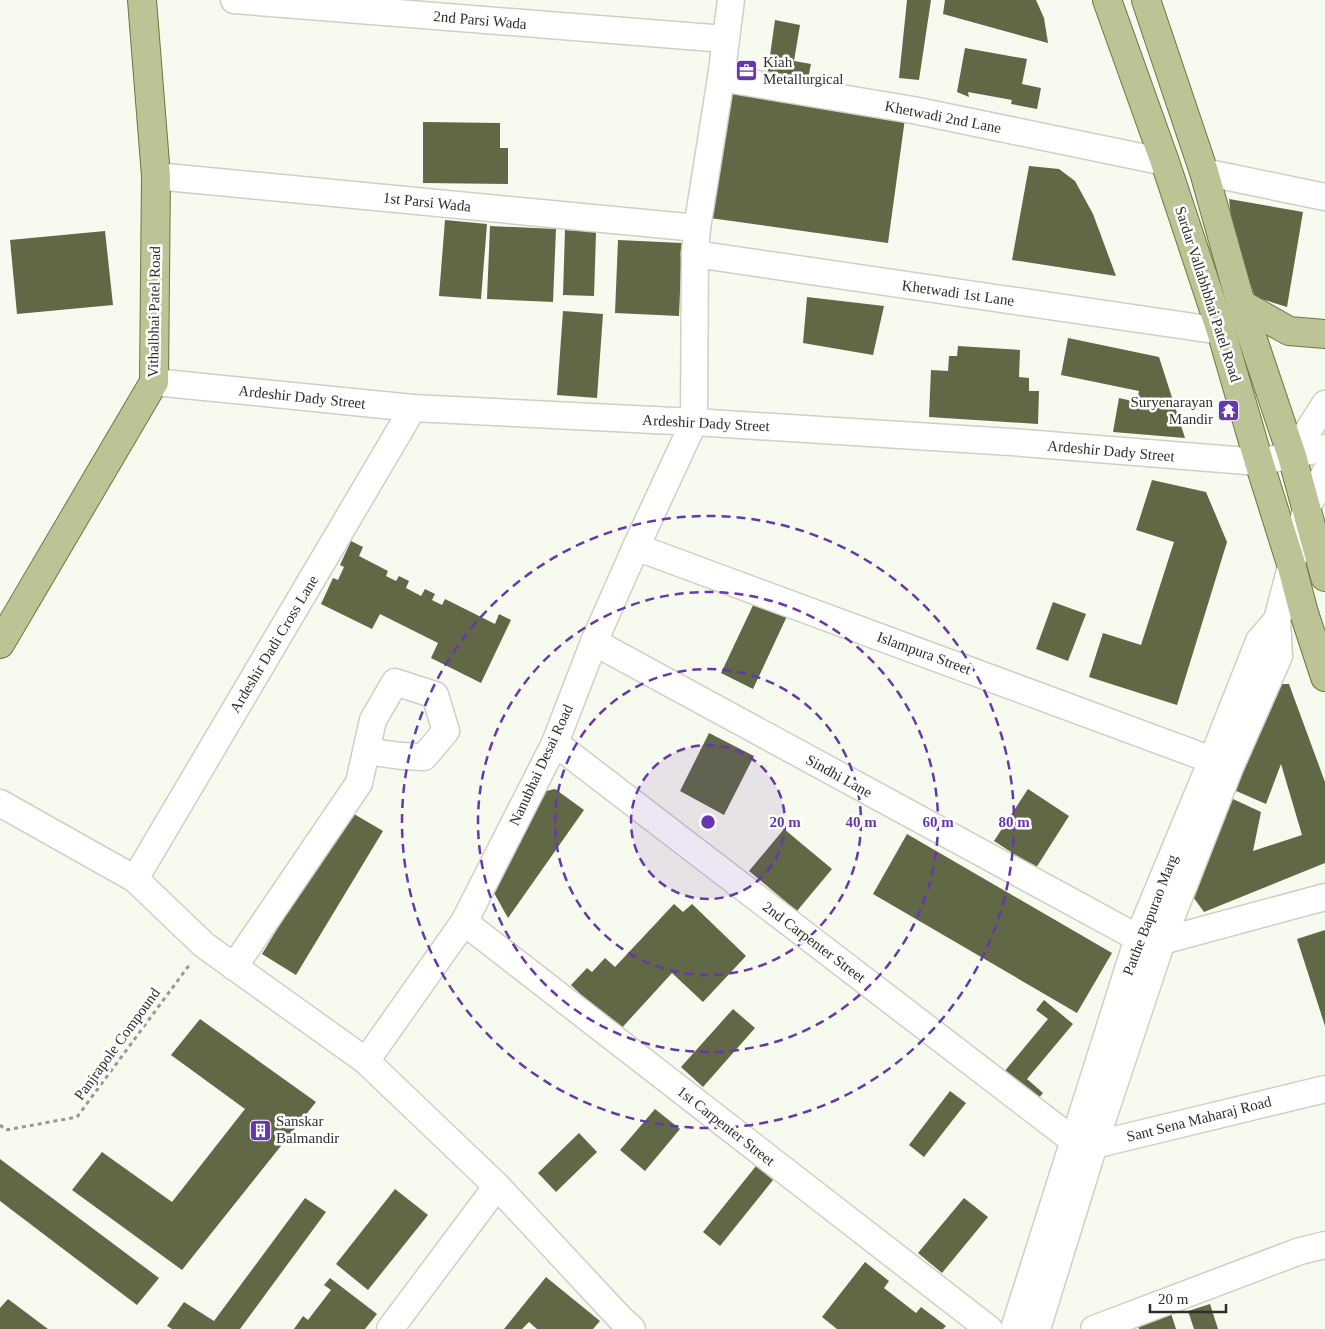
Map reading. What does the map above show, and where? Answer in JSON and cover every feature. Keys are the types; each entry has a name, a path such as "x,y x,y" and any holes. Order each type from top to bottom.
{"main road":[{"name":"Vithalbhai Patel Road","path":"0,644 154,382 156,176 142,0"},
{"name":"Sardar Vallabhbhai Patel Road","path":"1107,0 1165,162 1221,331 1304,613 1325,677"},
{"name":"Sardar Vallabhbhai Patel Road","path":"1146,0 1204,172 1241,304 1292,456 1325,577"},
{"path":"1241,304 1289,331 1325,334"}],"street":[{"name":"2nd Parsi Wada","path":"234,0 725,39"},
{"path":"694,422 695,254 697,228 721,78 731,0"},
{"name":"Khetwadi 2nd Lane","path":"721,78 913,110 1165,162"},
{"path":"1204,172 1325,197"},
{"name":"1st Parsi Wada","path":"156,176 697,228"},
{"name":"Khetwadi 1st Lane","path":"695,254 1221,331"},
{"name":"Ardeshir Dady Street","path":"154,382 413,408 694,422 1011,442 1259,462 1325,448"},
{"path":"1292,456 1325,404"},
{"name":"Ardeshir Dadi Cross Lane","path":"134,880 413,408"},
{"name":"Nanubhai Desai Road","path":"366,1061 464,922 555,743 594,642 694,422"},
{"name":"Patthe Bapurao Marg","path":"1084,1143 1150,940 1221,764 1258,641 1277,620 1306,510 1325,473"},
{"name":"Islampura Street","path":"636,546 1221,764"},
{"name":"Sindhi Lane","path":"594,642 1150,940"},
{"name":"2nd Carpenter Street","path":"555,743 1084,1143"},
{"path":"234,967 359,783 366,751"},
{"path":"0,803 134,880 204,945 366,1061 497,1186 621,1325"},
{"path":"1150,940 1325,897"},
{"name":"1st Carpenter Street","path":"464,922 988,1329"},
{"name":"Sant Sena Maharaj Road","path":"1084,1143 1325,1089"},
{"path":"1014,1329 1084,1143"},
{"path":"1037,1329 1084,1143"},
{"path":"390,1329 497,1186"},
{"path":"1094,1329 1300,1251 1325,1245"}],"path":[{"name":"Panjrapole Compound","path":"0,1125 6,1130 77,1117 204,945"}],"building":[{"path":"907,0 931,0 919,80 899,78"},
{"path":"945,0 1036,0 1044,18 1048,43 943,14"},
{"path":"775,20 800,25 794,61 811,64 807,84 767,77"},
{"path":"965,48 1027,59 1022,84 1041,88 1037,109 1011,104 1012,100 968,92 969,97 957,92"},
{"path":"728,86 906,111 888,243 710,218"},
{"path":"423,122 500,123 500,148 508,148 508,184 423,183"},
{"path":"1029,166 1059,169 1075,181 1093,214 1116,276 1012,260"},
{"path":"1229,199 1303,212 1287,307 1255,297 1233,233"},
{"path":"445,220 487,224 481,299 439,296"},
{"path":"490,226 556,229 553,302 487,299"},
{"path":"565,230 596,232 594,296 563,295"},
{"path":"105,231 113,305 17,314 10,240"},
{"path":"618,240 682,243 679,316 615,313"},
{"path":"807,297 884,306 873,355 803,343"},
{"path":"563,311 603,314 597,398 557,395"},
{"path":"1068,338 1159,357 1185,438 1113,432 1119,398 1137,402 1139,391 1061,375"},
{"path":"958,346 1020,350 1019,377 1029,378 1029,391 1039,391 1038,424 929,417 931,370 948,371 949,356 957,356"},
{"path":"1152,480 1206,492 1227,542 1177,705 1089,677 1103,633 1141,645 1174,542 1136,530"},
{"path":"351,541 363,547 359,556 388,571 386,576 396,581 399,576 409,581 406,588 421,596 425,589 435,594 432,600 442,605 445,599 495,624 499,614 511,620 481,683 431,658 438,643 380,614 372,629 321,604 333,578 338,580 344,567 340,565"},
{"path":"756,599 788,614 753,689 721,673"},
{"path":"1053,602 1086,614 1068,661 1036,649"},
{"path":"1276,684 1289,684 1325,782 1325,863 1204,912 1188,890 1233,799 1261,812 1253,851 1302,835 1281,764 1266,804 1234,790"},
{"path":"709,733 754,756 724,815 680,791"},
{"path":"555,789 584,810 508,918 494,893 546,791"},
{"path":"1028,789 1069,816 1036,868 994,841"},
{"path":"349,811 383,831 296,975 262,954"},
{"path":"784,829 832,869 797,911 749,871"},
{"path":"907,834 1112,953 1077,1013 873,894"},
{"path":"674,904 683,912 692,904 746,956 703,1002 672,973 619,1031 571,985 587,968 592,972 605,958 615,967"},
{"path":"1325,930 1325,1026 1297,939"},
{"path":"1044,1000 1073,1024 1027,1079 1043,1093 1032,1106 999,1078 1048,1019 1036,1010"},
{"path":"733,1009 755,1028 703,1087 681,1067"},
{"name":"Sanskar Balmandir","path":"200,1019 316,1102 182,1270 72,1190 102,1152 172,1202 245,1109 171,1055"},
{"path":"950,1091 966,1103 924,1157 909,1145"},
{"path":"655,1109 680,1129 645,1171 620,1150"},
{"path":"579,1133 597,1152 556,1192 538,1173"},
{"path":"0,1159 159,1278 137,1305 0,1201"},
{"path":"756,1166 773,1180 720,1246 703,1232"},
{"path":"395,1189 428,1215 368,1290 336,1264"},
{"path":"305,1198 326,1212 240,1329 172,1329 167,1326 184,1302 214,1321"},
{"path":"964,1198 988,1217 942,1273 918,1253"},
{"path":"865,1262 889,1281 884,1288 916,1313 921,1307 946,1326 943,1329 837,1329 822,1317"},
{"path":"546,1277 600,1321 593,1329 537,1329 529,1322 522,1329 504,1329"},
{"path":"330,1278 377,1314 365,1329 294,1329 303,1316 308,1320 331,1290 324,1285"},
{"path":"8,1299 48,1329 0,1329 0,1308"},
{"path":"1210,1304 1218,1329 1194,1329 1188,1311"},
{"path":"1169,1307 1176,1329 1139,1329 1136,1319"}],"place":[{"name":"Kiah Metallurgical","path":"747,71"},
{"name":"Suryenarayan Mandir","path":"1229,411"},
{"name":"Sanskar Balmandir","path":"260,1130"}]}
